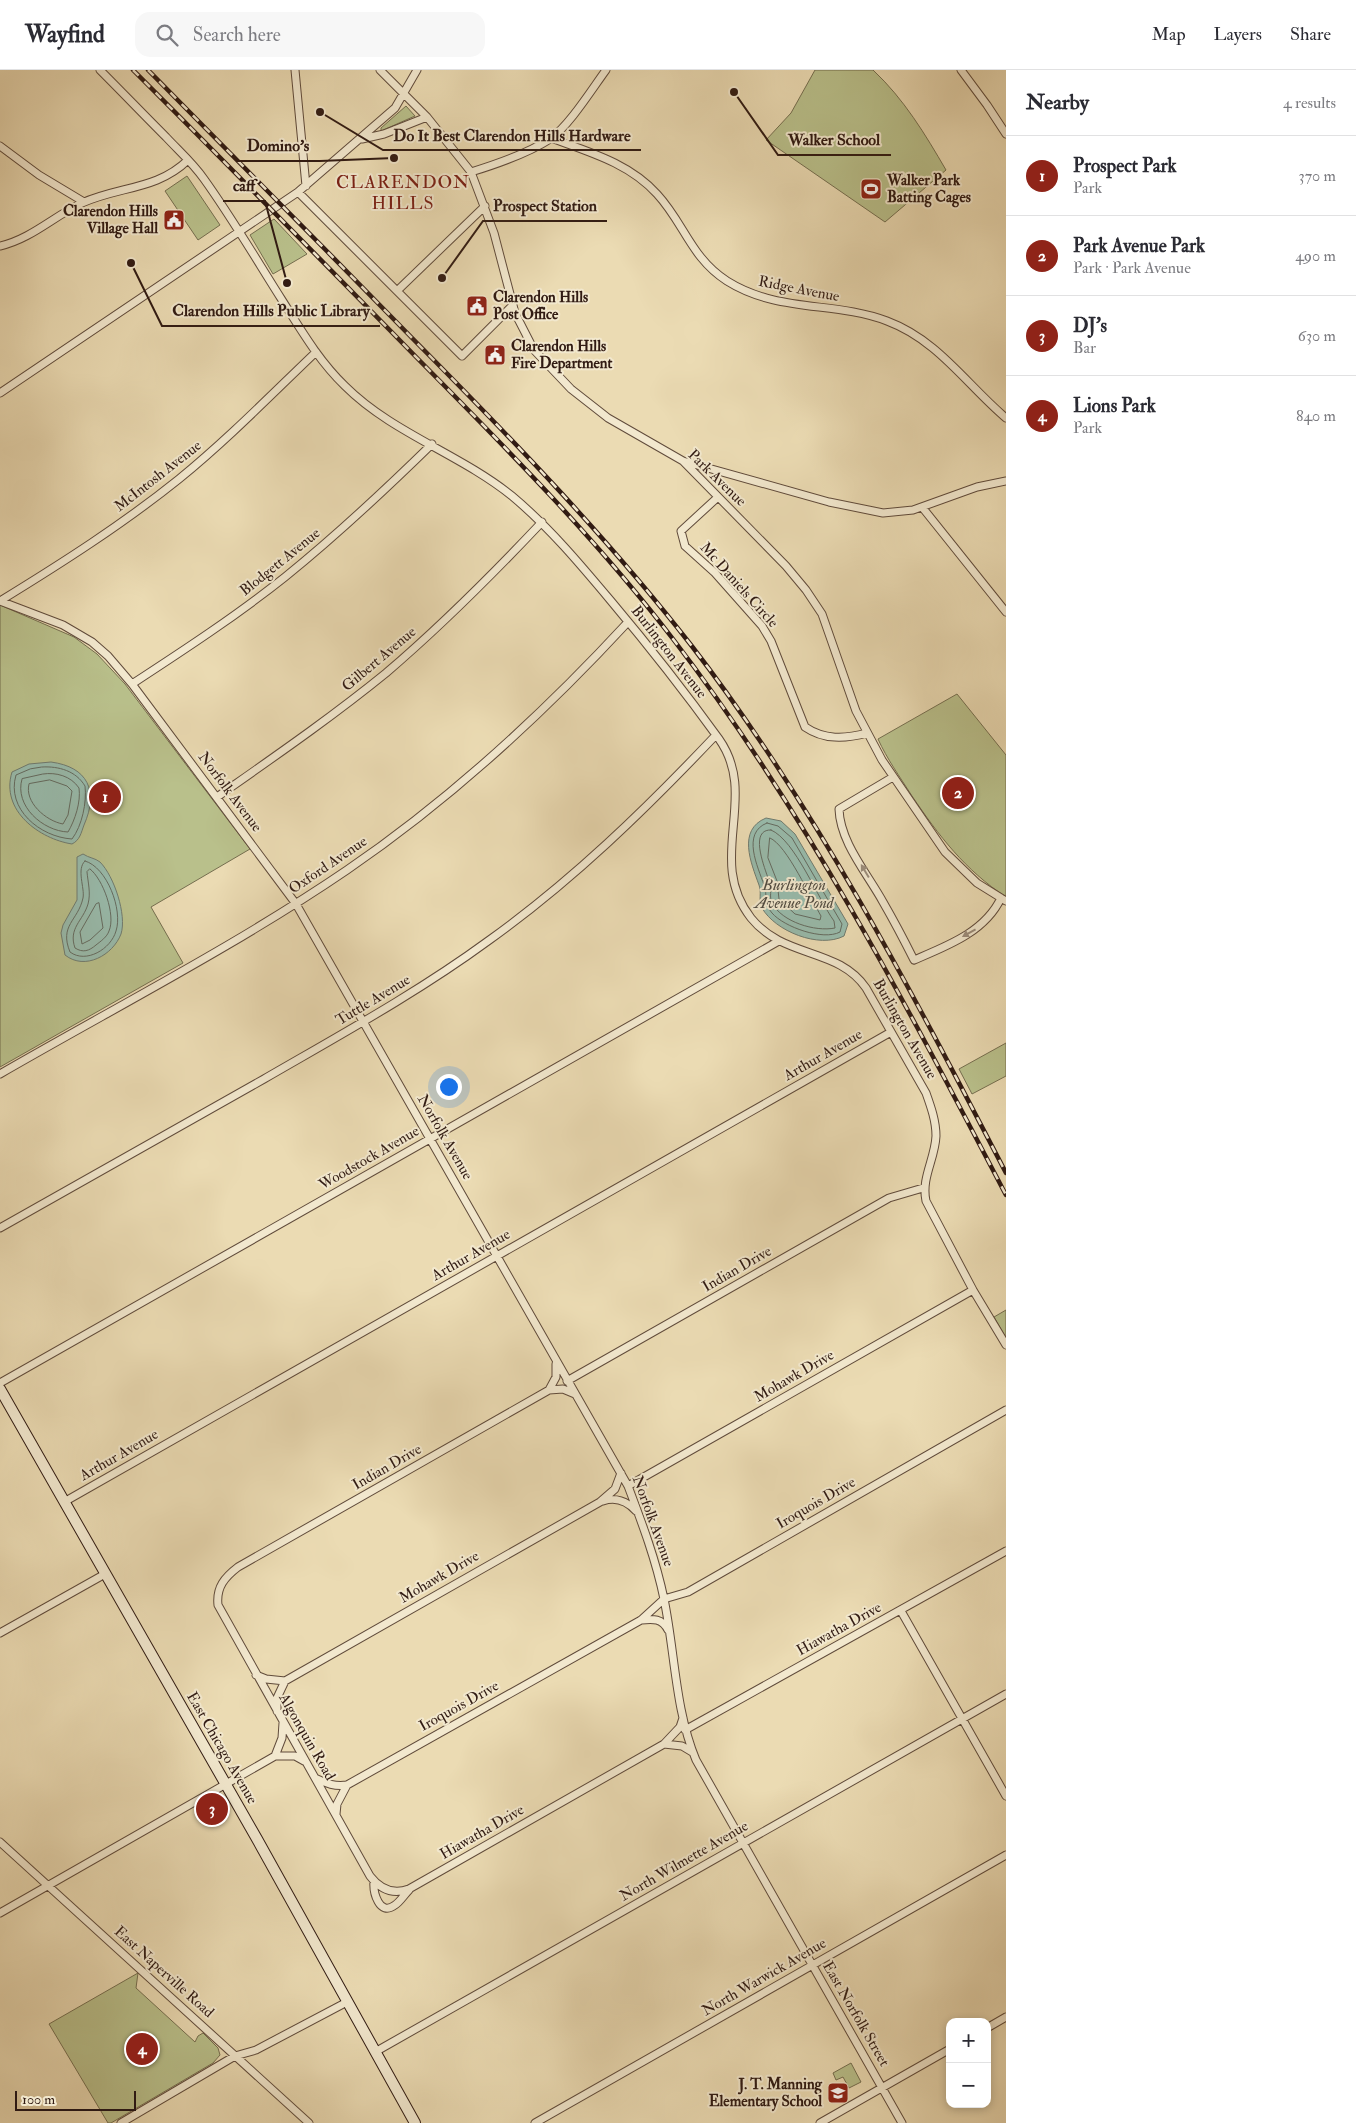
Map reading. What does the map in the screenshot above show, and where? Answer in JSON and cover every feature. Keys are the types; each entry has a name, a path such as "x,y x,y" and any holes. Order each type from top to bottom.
{"main road":[{"name":"East Chicago Avenue","path":"0,1389 415,2123"}],"street":[{"name":"Burlington Avenue","path":"100,70 202,176 316,352 343,384 369,407 491,480 542,522 628,622 716,735 731,759 735,776 731,861 735,887 749,915 777,942 842,966 852,972 866,988 926,1094 935,1125 934,1145 923,1188"},
{"path":"288,70 295,72 306,186"},
{"name":"Park Avenue","path":"380,70 426,117 471,172 485,206 520,325 534,350 571,388 630,433 683,461 776,555 814,600 828,630 856,711 866,732 893,777 945,852 977,883 1003,900"},
{"path":"0,393 306,186 395,108 417,70"},
{"path":"471,172 514,157 551,138 579,107 606,70"},
{"path":"961,70 1006,134"},
{"path":"359,140 384,134 426,117"},
{"name":"Ridge Avenue","path":"551,138 611,160 646,183 667,206 698,256 726,280 761,298 886,320 908,330 936,349 1006,418"},
{"path":"0,146 24,166 84,202"},
{"path":"0,246 26,236 84,202 131,187 158,181 175,173 188,160"},
{"path":"298,192 462,356 513,305"},
{"path":"398,290 485,206"},
{"name":"McIntosh Avenue","path":"0,601 74,555 179,479 235,430 316,352"},
{"name":"Blodgett Avenue","path":"132,684 212,631 284,578 352,520 432,444"},
{"path":"683,461 874,512 901,512 922,507 977,487 1006,481"},
{"name":"Mc Daniels Circle","path":"718,498 681,531 685,546 715,573 762,626 771,641 805,727 815,734 827,737 850,737 866,732"},
{"path":"922,507 1006,612"},
{"name":"Gilbert Avenue","path":"217,797 324,721 385,673 460,606 542,522"},
{"name":"Norfolk Avenue","path":"0,601 63,625 81,634 102,650 132,684 296,904 628,1486 652,1551 664,1599 683,1717 692,1752 712,1788"},
{"name":"Oxford Avenue","path":"0,1074 296,904 392,838 470,776 544,709 628,622"},
{"name":"Tuttle Avenue","path":"0,1228 363,1022 444,972 551,893 626,827 716,735"},
{"path":"893,777 839,809 840,823 852,849 884,903 914,960 940,949 980,927 1003,900"},
{"name":"Woodstock Avenue","path":"0,1383 777,942"},
{"name":"Arthur Avenue","path":"64,1502 891,1032"},
{"path":"923,1188 935,1219 973,1290 1006,1345"},
{"name":"Indian Drive","path":"567,1381 889,1198 923,1188"},
{"name":"Mohawk Drive","path":"628,1486 973,1290"},
{"path":"549,1390 556,1377 556,1362"},
{"path":"549,1390 563,1388 575,1394"},
{"name":"Indian Drive","path":"219,1589 225,1578 238,1567 549,1390"},
{"name":"Iroquois Drive","path":"347,1785 641,1620 664,1599 688,1592 1006,1410"},
{"name":"Mohawk Drive","path":"285,1680 600,1502 615,1489 621,1473"},
{"path":"600,1502 609,1499 626,1503 638,1513"},
{"name":"Hiawatha Drive","path":"686,1730 1006,1551"},
{"path":"0,1634 105,1574"},
{"name":"Algonquin Road","path":"219,1589 217,1597 220,1611 374,1881 386,1890"},
{"path":"901,1611 1006,1796"},
{"path":"641,1620 655,1618 665,1624 671,1636"},
{"path":"256,1675 266,1679 285,1680 277,1698 277,1713"},
{"name":"North Wilmette Avenue","path":"375,2052 1006,1694"},
{"name":"Hiawatha Drive","path":"386,1890 396,1892 410,1889 664,1744 680,1727 683,1717"},
{"path":"275,1756 282,1738 283,1723"},
{"path":"664,1744 682,1746 692,1752"},
{"path":"0,1913 275,1756 295,1756 305,1761"},
{"path":"314,1778 326,1784 347,1785"},
{"path":"336,1816 337,1804 347,1785"},
{"name":"East Norfolk Street","path":"712,1788 902,2123"},
{"name":"East Naperville Road","path":"0,1842 309,2123"},
{"name":"North Warwick Avenue","path":"535,2123 1006,1855"},
{"path":"374,1881 376,1898 379,1904 385,1907 395,1906 410,1889"},
{"path":"121,2123 235,2056 256,2050 347,2002"},
{"path":"991,2026 1006,2017"},
{"path":"820,2123 946,2051"}],"green space":[{"path":"815,70 873,70 904,105 922,130 946,170 885,222 766,140 791,113"},
{"path":"406,106 415,116 381,131 381,128"},
{"path":"187,176 220,225 198,240 165,191"},
{"path":"274,219 307,254 273,274 250,235"},
{"path":"0,605 74,637 97,654 125,684 250,849 151,907 183,963 0,1067"},
{"path":"957,694 1006,755 1006,897 991,887 965,864 932,825 890,761 878,739"},
{"path":"1006,1043 1006,1076 972,1094 959,1069"},
{"path":"1006,1310 1006,1338 994,1317"},
{"path":"138,1973 136,1988 195,2042 198,2036 203,2033 218,2048 220,2055 213,2063 108,2123 49,2024"},
{"path":"851,2063 861,2082 849,2088 843,2077 836,2080 833,2073"}],"water":[{"path":"51,762 74,769 82,775 90,791 88,813 80,836 72,844 47,836 36,829 17,811 12,799 10,786 12,772 29,764"},
{"name":"Burlington Avenue Pond","path":"766,818 781,821 795,834 848,924 844,936 822,940 799,936 777,924 762,908 760,888 750,857 749,839 757,823"},
{"path":"83,854 100,862 110,876 118,896 122,917 121,934 117,942 105,954 89,961 73,960 65,955 61,933 63,925 77,900 77,857"}],"railway":[{"path":"133,70 519,463 614,566 673,639 721,704 810,840 891,980 1006,1195"},
{"path":"148,70 452,378 558,489 626,566 691,645 737,707 780,770 821,836 898,969 1006,1173"}],"place":[{"name":"Walker School","path":"734,92"},
{"name":"Do It Best Clarendon Hills Hardware","path":"320,112"},
{"name":"Domino's","path":"394,158"},
{"name":"Walker Park Batting Cages","path":"871,189"},
{"name":"Clarendon Hills Village Hall","path":"174,220"},
{"name":"Clarendon Hills Public Library","path":"131,263"},
{"name":"Prospect Station","path":"442,278"},
{"name":"caff","path":"287,283"},
{"name":"Clarendon Hills Post Office","path":"477,306"},
{"name":"Clarendon Hills Fire Department","path":"495,355"},
{"name":"Park Avenue Park","path":"958,793"},
{"name":"Prospect Park","path":"105,797"},
{"name":"DJ's","path":"212,1809"},
{"name":"Lions Park","path":"142,2049"},
{"name":"J. T. Manning Elementary School","path":"838,2093"}],"district":[{"name":"CLARENDON HILLS","path":"403,192"}]}
